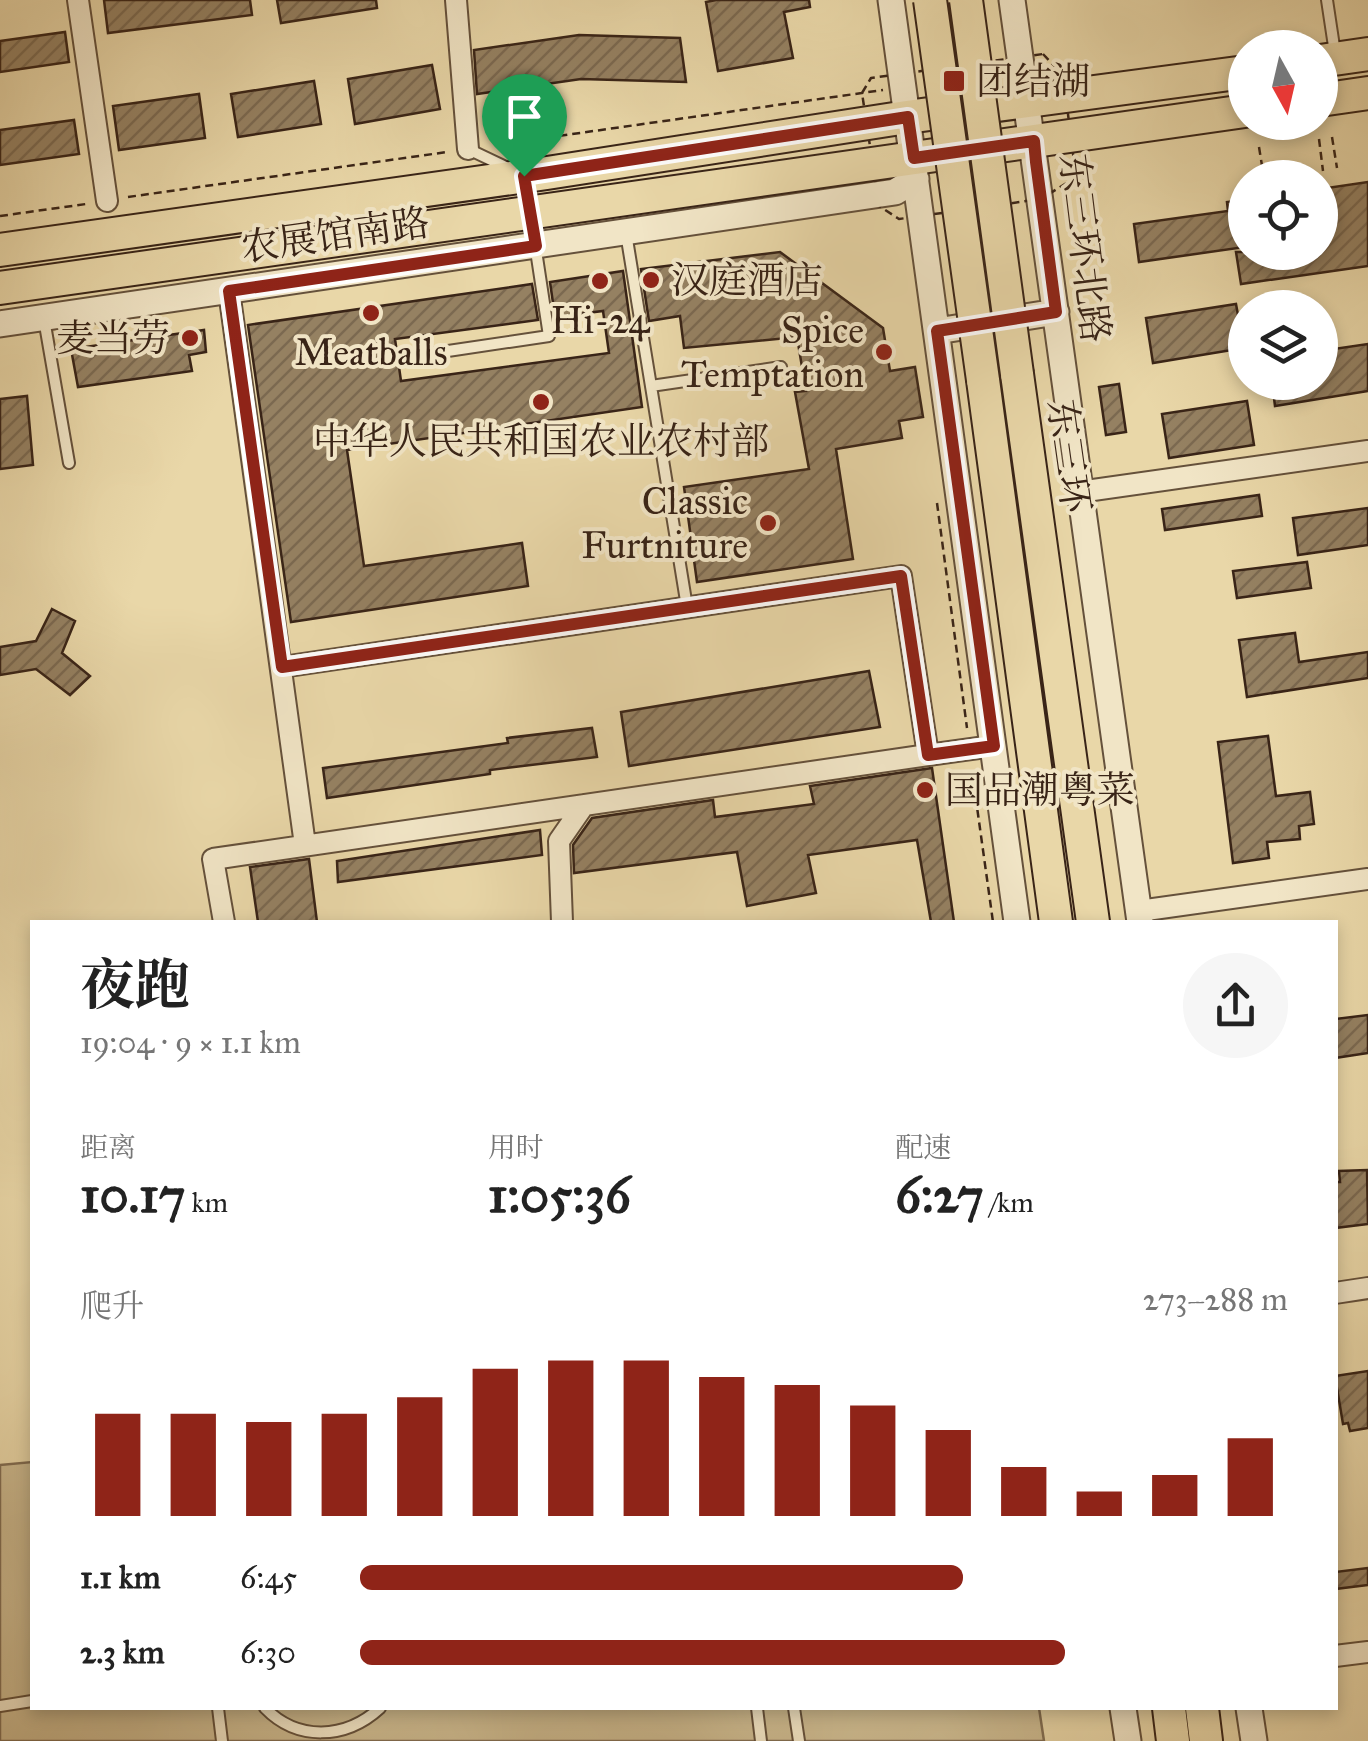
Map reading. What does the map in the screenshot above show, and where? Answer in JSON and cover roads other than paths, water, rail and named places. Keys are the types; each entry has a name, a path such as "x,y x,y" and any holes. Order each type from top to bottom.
{"main road":[{"name":"东三环","path":"930,0 1056,920"},
{"name":"东三环","path":"966,0 1092,920"},
{"name":"农展馆南路","path":"0,250 524,176 905,102 1028,103 1228,74"},
{"path":"1338,97 1368,93"},
{"path":"915,169 1034,141 1228,113"},
{"name":"农展馆南路","path":"0,288 530,213 915,169"},
{"path":"1168,1710 1173,1741"},
{"path":"1202,1710 1206,1741"}],"street":[{"path":"78,0 107,200"},
{"path":"456,0 468,148"},
{"path":"890,0 1017,920"},
{"name":"东三环北路","path":"1012,0 1140,916"},
{"name":"农展馆南路","path":"0,324 895,192 915,169"},
{"path":"229,291 305,844"},
{"path":"937,331 1056,312"},
{"path":"1079,492 1368,450"},
{"path":"282,667 901,576 928,755"},
{"path":"224,920 214,859 994,746"},
{"path":"562,920 560,841 584,806"},
{"path":"1140,916 1368,879"},
{"path":"1338,1293 1368,1288"},
{"path":"1338,1656 1368,1652"},
{"path":"1124,1710 1128,1741"},
{"path":"1249,1710 1254,1741"}],"lane":[{"path":"1327,0 1341,58"},
{"path":"421,356 550,336 524,176 468,148"},
{"path":"626,232 687,608"},
{"path":"44,318 69,463"},
{"path":"651,386 781,367"},
{"path":"0,1706 30,1701"},
{"path":"218,1710 222,1741"},
{"path":"267,1710 288,1728 334,1738 356,1728 378,1710"},
{"path":"757,1710 761,1741"},
{"path":"794,1710 798,1741"}],"place":[{"name":"团结湖","path":"954,81"},
{"name":"汉庭酒店","path":"651,280"},
{"name":"Hi-24","path":"600,281"},
{"name":"Meatballs","path":"371,313"},
{"name":"麦当劳","path":"190,338"},
{"name":"Spice Temptation","path":"884,352"},
{"name":"中华人民共和国农业农村部","path":"541,402"},
{"name":"Classic Furtniture","path":"768,523"},
{"name":"国品潮粤菜","path":"925,790"}]}
